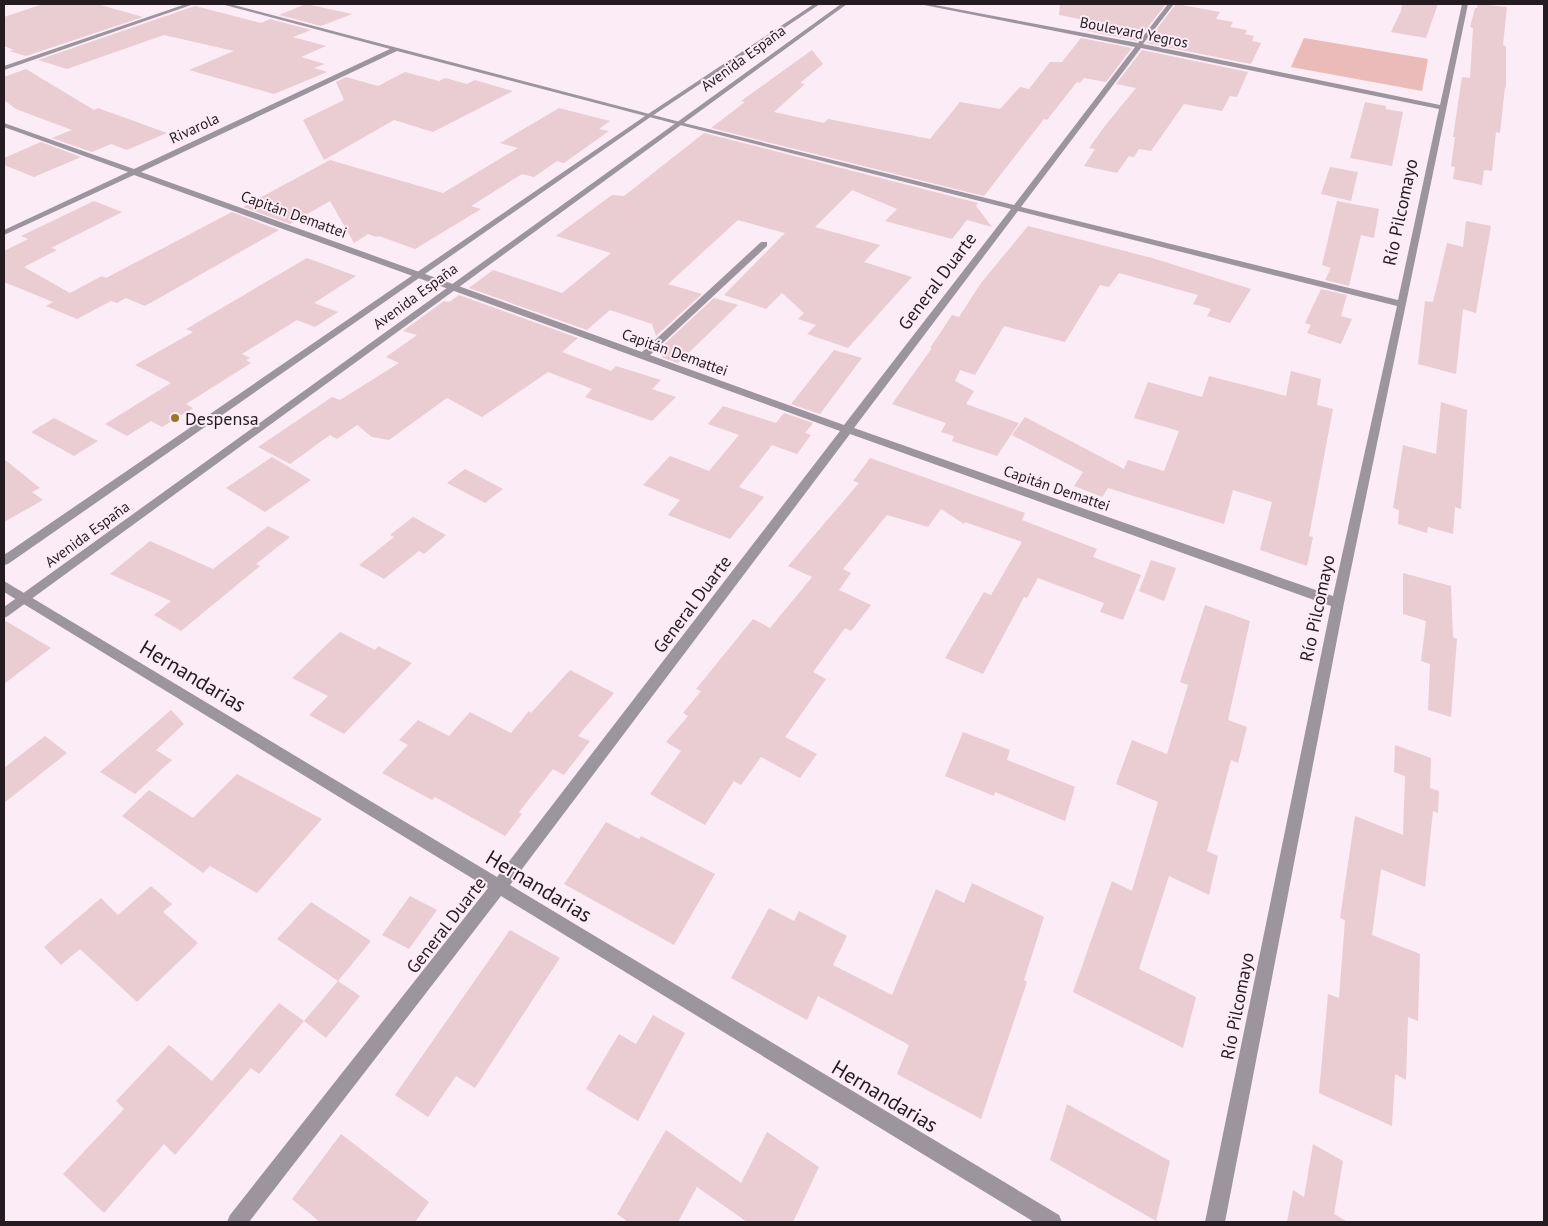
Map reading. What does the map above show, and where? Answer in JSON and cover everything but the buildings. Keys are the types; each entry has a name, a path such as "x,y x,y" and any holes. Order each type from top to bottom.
{"street":[{"path":"4,68 191,4"},
{"path":"224,4 678,123 1401,304"},
{"name":"Avenida España","path":"4,561 650,115 817,4"},
{"name":"Avenida España","path":"4,613 844,4"},
{"name":"Boulevard Yegros","path":"922,4 1141,42"},
{"name":"Boulevard Yegros","path":"960,4 1141,42 1194,56 1443,108"},
{"name":"General Duarte","path":"237,1222 499,886 1171,4"},
{"name":"Río Pilcomayo","path":"1215,1222 1338,603 1465,4"},
{"name":"Rivarola","path":"4,233 396,49"},
{"name":"Capitán Demattei","path":"4,125 846,429 1338,603"},
{"path":"643,356 764,244"},
{"name":"Hernandarias","path":"4,586 1052,1222"}],"shaded area":[{"path":"1304,38 1428,59 1422,91 1291,67"}],"place":[{"name":"Despensa","path":"175,418"}]}
